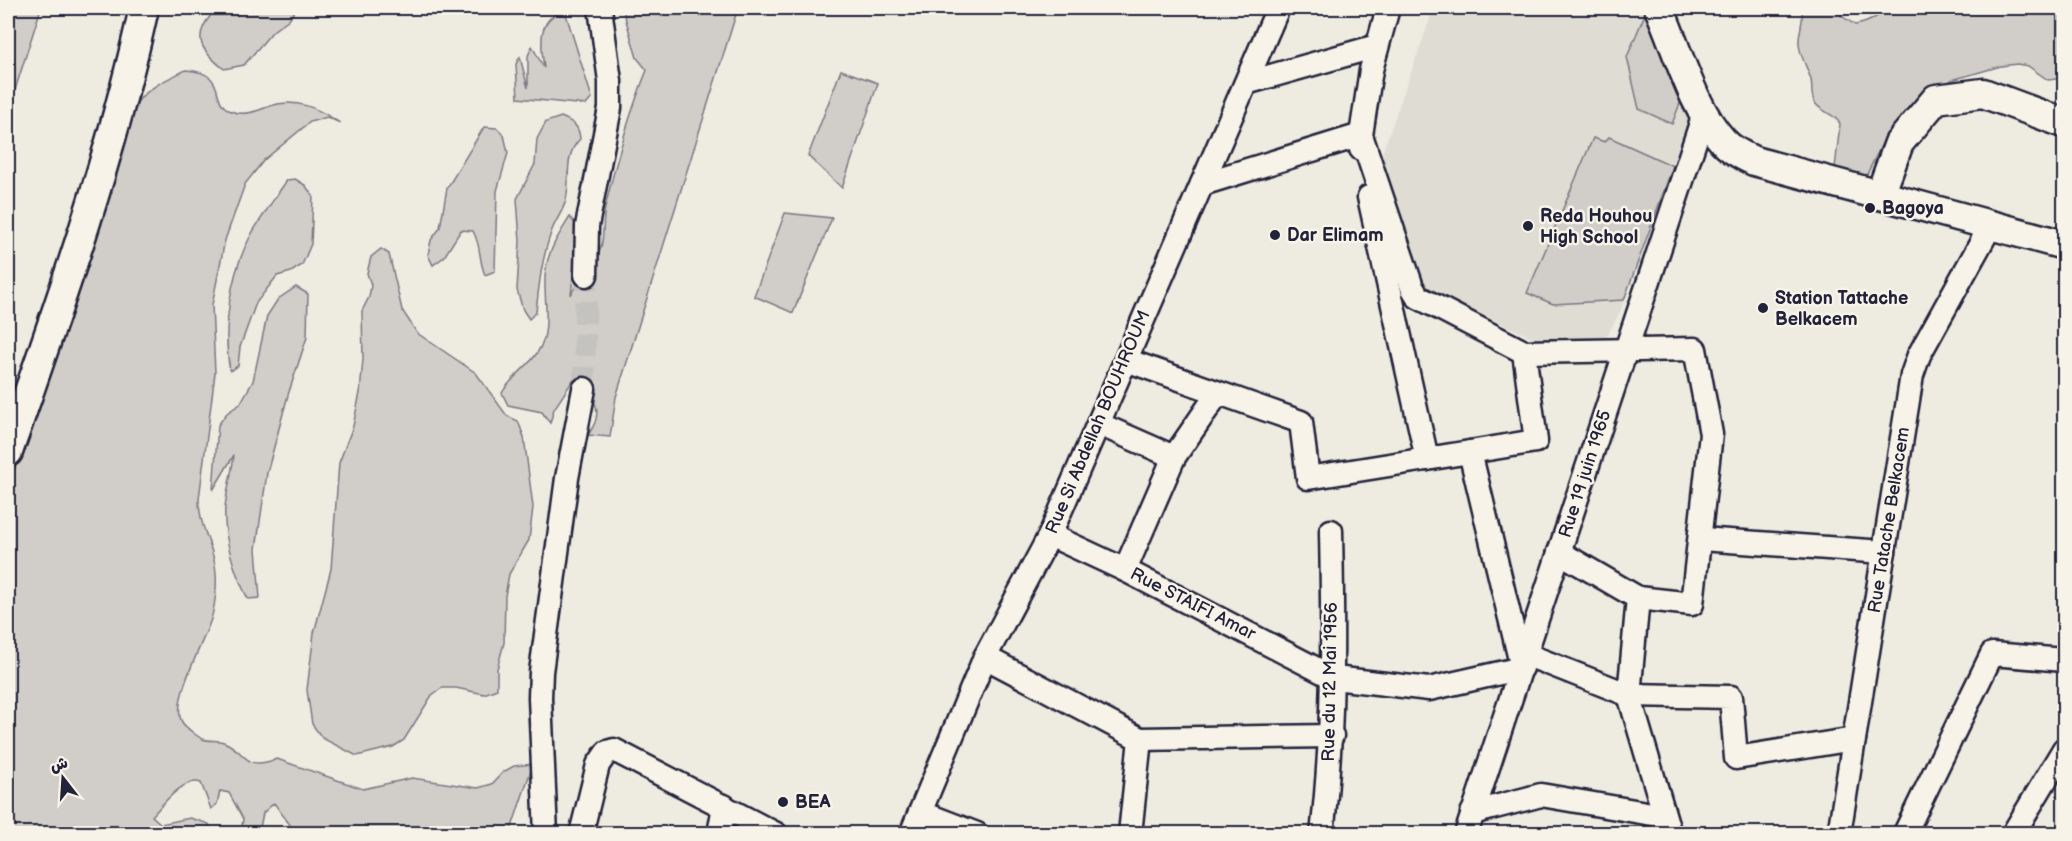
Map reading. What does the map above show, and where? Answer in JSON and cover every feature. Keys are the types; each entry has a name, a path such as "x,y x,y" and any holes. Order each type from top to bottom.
{"main road":[{"path":"8,452 68,282 133,59 144,8"},
{"path":"1659,8 1704,114 1722,141 1754,161 2064,245"},
{"path":"1876,194 1899,143 1936,99 1983,93 2064,123"}],"street":[{"path":"586,275 589,209 610,108 610,81 600,8"},
{"name":"Rue Si Abdellah BOUHROUM","path":"911,834 985,657 1050,535 1278,8"},
{"path":"1388,8 1367,88 1361,135 1361,164 1427,459"},
{"path":"1246,83 1377,46"},
{"name":"Rue 19 juin 1965","path":"1469,824 1704,114"},
{"path":"1202,184 1361,135"},
{"path":"1361,135 1412,287 1418,297 1524,352 1695,349 1711,434 1692,604 1638,598 1559,552"},
{"name":"Rue Tatache Belkacem","path":"1839,834 1916,365 1991,225"},
{"path":"1126,360 1301,422 1308,478 1536,441 1524,352"},
{"path":"546,834 540,698 541,672 567,478 584,389"},
{"path":"1125,570 1174,457 1218,393"},
{"path":"1099,424 1174,457"},
{"path":"1470,452 1523,661"},
{"name":"Rue du 12 Mai 1956","path":"1327,832 1334,678 1331,531"},
{"name":"Rue STAIFI Amar","path":"1050,535 1125,570 1334,678"},
{"path":"1701,538 1884,552"},
{"path":"1469,824 1541,795 1667,825 1629,695 1638,598"},
{"path":"1907,833 1992,654 2064,660"},
{"path":"985,657 1140,739 1332,736"},
{"path":"1334,678 1429,689 1523,661 1629,695 1731,697 1736,758 1854,739"},
{"path":"1130,834 1140,739"},
{"path":"2013,834 2018,822 2064,749"},
{"path":"580,834 598,765 607,752 622,753 776,834"},
{"path":"719,834 724,806"},
{"path":"920,812 977,834"}],"shaded area":[{"path":"8,8 41,8 8,112"},
{"path":"253,8 297,8 289,19 273,31 244,65 224,69 210,57 202,45 202,31 205,24 211,15 236,15"},
{"path":"646,8 738,8 616,397 610,437 588,435 594,426 597,410 592,398 573,380 554,409 550,423 542,412 508,405 502,393 541,347 546,329 547,261 555,241 570,217 578,228 571,295 577,283 598,256 605,208 614,173 647,70 637,58 623,10 645,15"},
{"name":"Reda Houhou High School","path":"1434,8 1647,9 1692,111 1620,312 1605,340 1544,343 1425,289 1424,280 1379,162"},
{"path":"1809,8 1830,8 1855,25 1872,20 1885,8 2064,8 2064,78 2048,80 2028,66 2017,64 2001,66 1952,80 1932,91 1886,136 1866,176 1835,168 1840,124 1835,117 1821,109 1813,100 1811,80 1800,49 1802,11"},
{"path":"1647,9 1684,93 1672,124 1639,109 1627,57"},
{"path":"565,11 592,98 586,105 518,98 516,64 520,57 528,88 528,56 532,46 544,68 542,34 549,19"},
{"path":"186,70 200,72 209,77 214,82 221,102 234,112 248,113 289,103 315,109 340,123 327,117 310,122 264,160 245,184 225,240 212,305 215,373 199,499 202,520 215,564 216,591 211,619 189,672 180,701 182,722 201,738 226,743 252,762 277,759 363,789 412,778 478,788 492,784 503,772 514,766 533,764 510,833 296,833 274,803 263,813 260,828 265,833 241,833 243,819 229,793 220,791 217,804 211,809 201,783 195,782 181,787 152,816 161,824 190,818 209,824 211,833 8,833 8,489 130,112 141,97 162,82"},
{"path":"841,70 878,83 842,188 808,156"},
{"path":"561,117 575,125 580,139 569,160 566,200 552,230 546,250 536,312 529,319 523,310 517,290 520,241 517,199 535,164 537,139 546,122"},
{"path":"484,127 497,128 504,135 508,153 497,191 495,271 485,275 473,231 461,230 444,257 433,265 428,255 431,240 440,228 447,188"},
{"path":"1609,137 1673,166 1624,300 1553,304 1527,293 1593,138 1605,142"},
{"path":"295,179 305,185 313,196 311,244 302,265 291,272 277,276 256,303 240,347 238,366 230,371 228,319 238,267 251,235 264,214 287,180"},
{"path":"785,213 832,218 793,313 754,296"},
{"path":"381,249 389,254 402,310 417,333 476,373 507,416 518,421 524,437 533,507 529,540 509,574 505,596 504,643 497,669 497,689 484,694 456,688 442,688 432,695 404,740 393,747 357,756 322,738 312,724 307,690 314,633 331,569 339,463 353,426 360,393 363,359 362,311 369,297 371,285 367,273 371,257"},
{"path":"296,287 308,294 307,337 288,395 267,473 256,549 260,598 248,599 234,566 226,530 225,507 234,455 213,490 218,425 227,413 240,404 253,381 267,316 278,299"}],"tunnel":[{"path":"584,389 586,275"}],"place":[{"name":"Bagoya","path":"1870,208"},
{"name":"Reda Houhou High School","path":"1528,226"},
{"name":"Dar Elimam","path":"1275,235"},
{"name":"Station Tattache Belkacem","path":"1763,308"},
{"name":"BEA","path":"783,802"}]}
